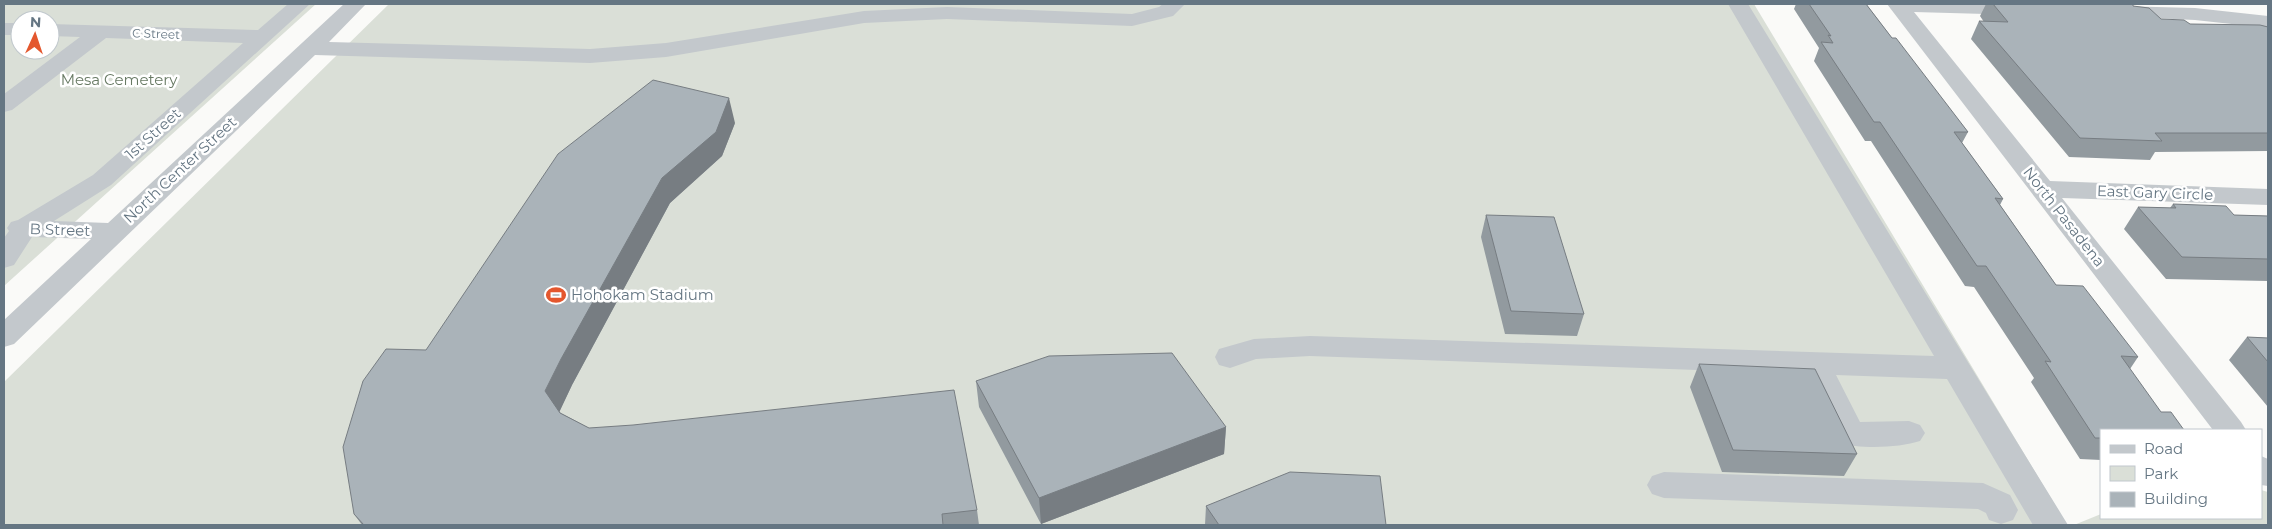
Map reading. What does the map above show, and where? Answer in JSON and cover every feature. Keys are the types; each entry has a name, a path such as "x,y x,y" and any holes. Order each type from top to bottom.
{"street":[{"name":"1st Street","path":"4,258 14,228 102,180 300,4"},
{"name":"North Center Street","path":"4,337 356,4"},
{"path":"310,48 590,56 666,50 864,17 947,12 1132,20 1166,12 1175,4"},
{"path":"1738,4 2051,525"},
{"path":"1898,5 2046,10"},
{"name":"North Pasadena","path":"1898,5 2229,429"},
{"path":"2096,11 2189,9 2268,22"},
{"name":"C Street","path":"60,30 262,37"},
{"path":"4,105 101,32"},
{"name":"East Gary Circle","path":"2042,189 2268,197"},
{"name":"B Street","path":"14,228 116,232"},
{"path":"1230,356 1254,349 1310,346 1956,368"},
{"path":"1815,363 1850,434 1909,433"},
{"path":"1664,485 1983,496 1998,504 2001,510"}],"green space":[{"name":"Mesa Cemetery","path":"4,4 316,4 4,286"},
{"path":"389,4 1754,4 2067,525 4,525 4,382"},
{"path":"2262,490 2268,492 2268,525 2074,525 2100,514 2100,519 2262,519"}],"building":[{"path":"1809,4 1866,4 1892,38 1896,38 1968,132 1954,132 2003,199 1995,198 2056,285 2083,286 2138,357 2121,356 2161,412 2171,412 2183,429 2100,429 2100,438 2095,438 2045,361 2051,362 1986,266 1977,266 1880,122 1874,122 1821,42 1833,43 1828,35 1831,36"},
{"path":"1993,4 2133,4 2133,6 2149,8 2161,19 2184,20 2190,24 2260,25 2268,27 2268,133 2155,133 2162,141 2080,138 1979,21 2008,22"},
{"name":"Hohokam Stadium","path":"653,80 729,98 716,132 662,178 561,359 545,391 560,413 589,428 633,425 954,390 977,510 942,514 943,525 364,525 354,514 343,447 363,381 386,349 426,350 558,154"},
{"path":"2173,204 2226,206 2234,215 2268,216 2268,259 2182,257 2138,207 2176,208"},
{"path":"1486,215 1554,217 1584,314 1511,311"},
{"path":"2247,337 2268,338 2268,362"},
{"path":"1172,353 1226,427 1039,498 976,381 1049,356"},
{"path":"1699,364 1815,369 1857,454 1733,450"},
{"path":"1290,472 1380,476 1386,525 1219,525 1206,506"}],"place":[{"name":"Hohokam Stadium","path":"556,295"}]}
